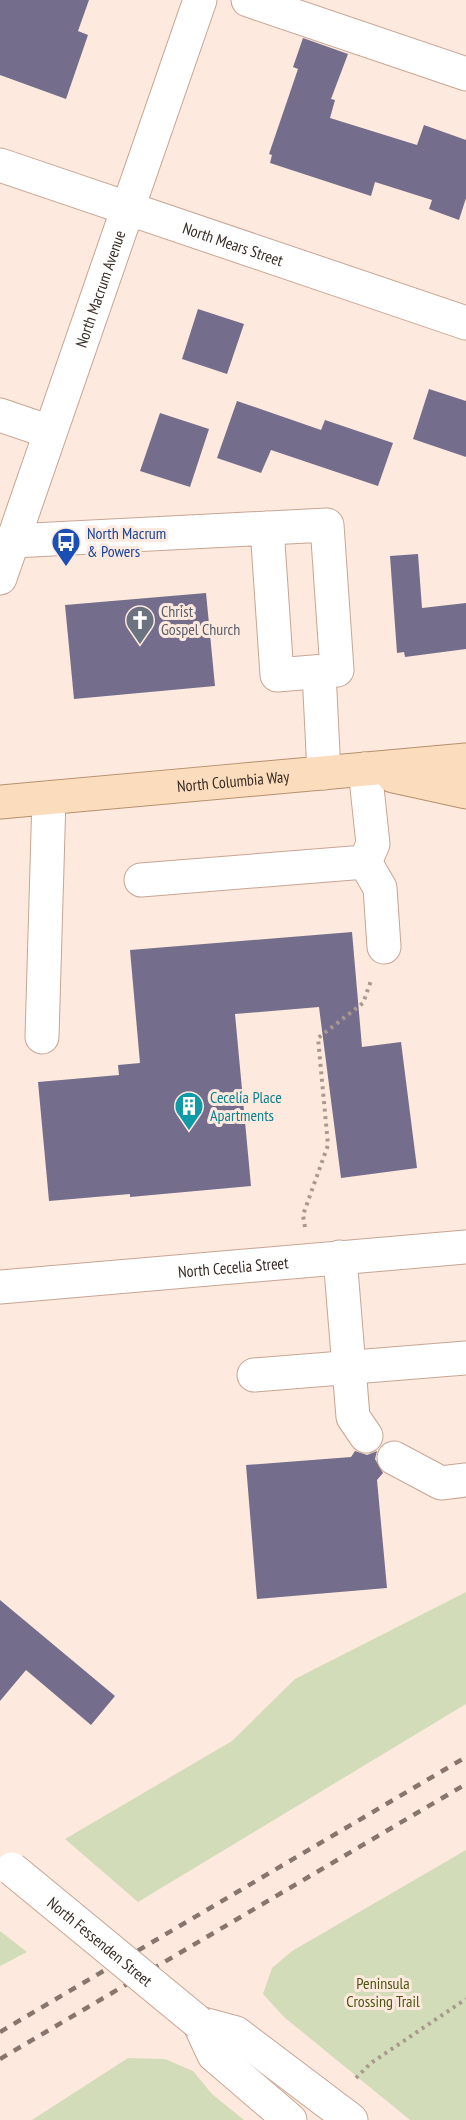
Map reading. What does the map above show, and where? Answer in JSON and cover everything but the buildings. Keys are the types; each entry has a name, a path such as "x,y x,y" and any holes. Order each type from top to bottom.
{"main road":[{"name":"North Columbia Way","path":"0,802 466,759"},
{"path":"365,770 466,792"}],"street":[{"name":"North Macrum Avenue","path":"0,578 200,0"},
{"path":"248,0 466,74"},
{"name":"North Mears Street","path":"0,165 466,323"},
{"path":"0,415 50,432"},
{"path":"13,541 267,528 327,525 337,670 277,675 267,528"},
{"path":"320,672 324,773"},
{"path":"365,770 373,844 365,862"},
{"path":"42,1037 49,798"},
{"path":"141,880 365,862"},
{"path":"365,862 380,888 384,947"},
{"name":"North Cecelia Street","path":"0,1287 466,1247"},
{"path":"326,1259 348,1366 352,1417 366,1436"},
{"path":"254,1375 466,1358"},
{"path":"394,1458 441,1483 466,1480"},
{"name":"North Fessenden Street","path":"6,1865 199,2023 236,2033 351,2120"},
{"name":"North Fessenden Street","path":"199,2023 214,2055 290,2120"}],"path":[{"path":"326,1259 303,1215 328,1145 318,1038 363,1003 384,947"},
{"path":"347,2086 371,2063 466,1999"}],"green space":[{"path":"466,1592 466,1704 138,1902 65,1839 232,1741 295,1679"},
{"name":"Peninsula Crossing Trail","path":"466,1850 466,2120 410,2120 284,2017 263,1994 272,1968 292,1951"},
{"path":"0,1931 27,1952 0,1966"},
{"path":"128,2058 165,2059 193,2071 212,2094 244,2120 32,2120"}],"railway":[{"path":"0,2032 466,1757"},
{"path":"0,2059 466,1784"}],"place":[{"name":"North Macrum & Powers","path":"66,568"},
{"name":"Christ Gospel Church","path":"140,646"},
{"name":"Cecelia Place Apartments","path":"189,1132"}]}
